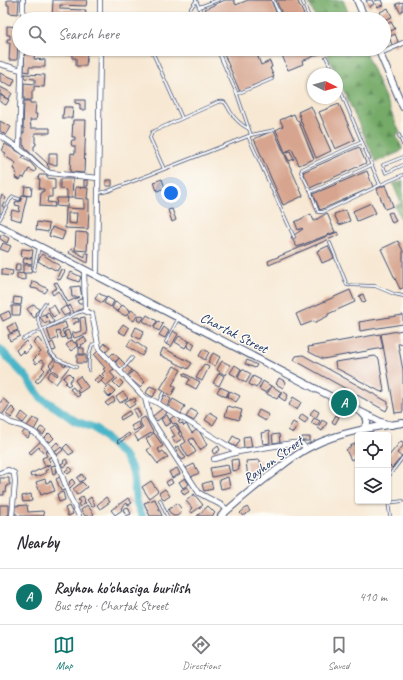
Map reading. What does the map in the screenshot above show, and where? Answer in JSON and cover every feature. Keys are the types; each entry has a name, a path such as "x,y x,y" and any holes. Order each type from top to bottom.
{"street":[{"path":"23,0 23,12"},
{"path":"100,0 100,12"},
{"path":"357,0 362,12"},
{"path":"391,47 403,43"},
{"path":"19,148 22,56"},
{"path":"96,275 100,56"},
{"path":"381,56 403,107"},
{"path":"0,64 22,70"},
{"path":"0,136 19,148 44,170 50,173 98,178"},
{"name":"Chartak Street","path":"0,226 361,412 381,422 392,425"},
{"path":"84,269 85,311 92,314 99,348 145,398 150,418 199,493 223,506 227,510"},
{"path":"145,398 158,403 238,452"},
{"path":"360,430 365,427 368,422 366,417 361,412"},
{"path":"0,416 35,433 48,446 57,462 69,495 79,516"},
{"name":"Rayhon Street","path":"221,516 291,458 306,449 322,442 360,430 403,423"},
{"path":"214,459 238,452 293,444 302,444 306,449"},
{"path":"0,473 8,470 14,473 15,482 12,516"}],"lane":[{"path":"196,0 201,12"},
{"path":"188,12 196,0"},
{"path":"199,7 218,0"},
{"path":"272,0 278,12"},
{"path":"302,0 307,12"},
{"path":"153,56 182,118"},
{"path":"220,56 237,94 249,129 249,136 294,237"},
{"path":"326,57 331,68"},
{"path":"237,94 272,79"},
{"path":"343,96 380,185"},
{"path":"164,169 150,138 152,132 222,101 243,126 249,129"},
{"path":"98,193 108,191 249,136 274,130"},
{"path":"399,135 403,145"},
{"path":"362,142 302,169 318,212 403,175"},
{"path":"403,157 383,165 386,173 403,165"},
{"path":"311,192 372,165"},
{"path":"0,219 10,200 13,197 19,199"},
{"path":"330,242 347,285 375,286 403,296"},
{"path":"34,270 39,246"},
{"path":"45,303 40,310 38,320 52,354 57,359 76,366"},
{"path":"23,339 77,313 85,311"},
{"path":"166,342 179,318"},
{"path":"89,370 90,349 92,345 98,342"},
{"path":"121,372 132,358"},
{"path":"158,403 163,393"},
{"path":"391,473 403,457"},
{"path":"160,500 167,516"},
{"path":"391,502 403,501"},
{"path":"388,504 390,516"}],"green space":[{"path":"308,0 343,0 348,12 313,12"},
{"path":"328,56 367,56 400,133 396,135 402,148 400,152 376,162 343,89 343,68 333,68"},
{"path":"403,180 403,224 395,206 401,203 393,184"}],"building":[{"path":"7,0 19,0 18,12 9,13 9,5 7,5"},
{"path":"53,0 87,0 86,6 60,5 60,9 86,10 86,12 52,12"},
{"path":"225,0 234,0 236,5 248,0 271,0 276,12 206,12 205,9"},
{"path":"276,0 297,0 303,12 281,12"},
{"path":"366,0 372,0 374,4 369,7"},
{"path":"381,0 383,5 377,7 375,1"},
{"path":"403,2 403,10 400,12 396,4"},
{"path":"388,8 390,12 380,12"},
{"path":"391,22 395,29 391,31"},
{"path":"7,26 12,26 12,56 17,56 17,60 9,60 10,43 7,43 7,39 10,39 10,35 7,35"},
{"path":"395,34 399,44 393,47 391,36"},
{"path":"25,56 34,56 34,59 45,60 45,67 29,67 29,72 24,71"},
{"path":"72,56 87,56 86,66 76,66 76,58 72,58"},
{"path":"225,56 258,56 261,65 270,61 272,67 270,68 274,77 240,92"},
{"path":"282,56 314,56 302,61 303,64 288,70"},
{"path":"0,73 15,79 12,86 0,81"},
{"path":"24,74 45,75 44,87 34,86 34,91 32,91 32,100 24,100 24,83 35,84 35,79 24,78"},
{"path":"0,87 12,93 9,99 0,94"},
{"path":"0,95 9,100 6,105 0,102"},
{"path":"75,100 85,100 85,110 80,110 80,104 75,103"},
{"path":"24,101 36,103 36,120 30,120 31,128 50,128 50,133 35,133 36,145 34,146 34,151 48,164 49,171 25,148 25,146 23,146 23,138 21,138 21,133 24,133"},
{"path":"339,104 355,140 335,149 319,112"},
{"path":"311,106 331,151 316,158 298,112"},
{"path":"64,107 73,107 72,118 62,118"},
{"path":"294,114 297,121 298,120 314,159 299,165 292,149 285,152 276,130 283,126 280,120"},
{"path":"73,120 86,120 84,173 70,172 71,153 75,154 75,146 72,146 71,143 72,140 75,140 75,137 72,137"},
{"path":"0,121 11,127 6,135 0,131"},
{"path":"274,130 303,196 283,205 254,139"},
{"path":"5,144 24,155 22,158 30,162 36,169 35,172 29,169 24,178 22,177 20,180 15,178 17,174 15,173 16,170 13,169 16,163 4,156 6,153 2,151"},
{"path":"359,147 366,163 310,188 303,172"},
{"path":"290,151 294,159 289,161 285,153"},
{"path":"49,153 57,153 57,165 49,164"},
{"path":"367,171 373,187 320,210 313,194"},
{"path":"39,175 47,175 47,178 55,179 55,189 52,189 52,197 48,197 47,202 55,203 54,207 40,206 41,192 44,191 44,189 39,189"},
{"path":"60,179 73,179 72,198 67,198 67,190 60,189"},
{"path":"162,179 165,188 157,191 154,182"},
{"path":"84,180 88,180 88,186 84,186"},
{"path":"106,180 112,180 112,186 106,186"},
{"path":"385,185 393,206 385,209 377,189"},
{"path":"25,186 32,187 31,196 24,195"},
{"path":"76,187 88,188 88,229 65,228 66,208 84,209 84,199 75,198","holes":["68,213 77,213 76,224 68,223"]},
{"path":"2,195 6,198 2,206 5,208 2,214 0,213 0,199"},
{"path":"22,195 27,196 21,221 10,218 12,210 19,212 20,206 15,205 16,201 20,202"},
{"path":"57,198 68,198 67,207 56,206"},
{"path":"371,203 376,213 357,221 353,211"},
{"path":"172,209 176,220 172,222 168,210"},
{"path":"346,210 350,221 339,225 334,214"},
{"path":"392,212 396,221 392,223 388,213"},
{"path":"327,213 335,232 297,247 291,237 303,229 298,230 295,222 311,214 314,221"},
{"path":"37,222 49,224 48,232 36,230"},
{"path":"52,227 65,232 62,240 49,236"},
{"path":"76,232 88,233 87,251 75,250"},
{"path":"337,232 339,235 269,265 268,261"},
{"path":"1,234 9,238 7,243 0,239"},
{"path":"398,241 403,251 403,288 400,289 381,249"},
{"path":"3,243 11,246 8,252 0,249"},
{"path":"328,246 334,258 322,263 317,251"},
{"path":"22,249 33,250 32,258 21,256"},
{"path":"71,249 85,257 85,253 89,253 88,263 69,253"},
{"path":"42,254 60,266 57,271 38,261"},
{"path":"24,258 32,258 32,264 23,263"},
{"path":"16,264 20,264 20,271 15,271"},
{"path":"23,265 32,265 31,273 23,273"},
{"path":"2,269 13,271 12,276 2,275"},
{"path":"61,269 65,271 60,280 57,278"},
{"path":"71,272 81,277 79,282 68,278"},
{"path":"17,273 25,274 25,280 17,279"},
{"path":"32,281 39,283 48,289 45,293 31,288"},
{"path":"57,282 68,302 79,297 72,297 71,287 80,286 82,298 77,301 79,304 83,302 83,308 74,313 70,305 67,307 58,291 53,295 51,291 57,288 54,283"},
{"path":"350,290 355,302 328,314 328,316 314,323 314,321 301,326 296,314"},
{"path":"98,293 106,297 102,303 95,299"},
{"path":"363,294 366,302 363,303 359,296"},
{"path":"14,297 22,298 21,305 13,304"},
{"path":"107,297 114,301 111,307 104,303"},
{"path":"115,302 121,305 118,312 112,308"},
{"path":"34,304 39,310 35,313 37,316 34,318 27,309"},
{"path":"54,305 59,314 53,317 48,308"},
{"path":"122,305 130,310 126,316 118,312"},
{"path":"12,306 21,306 20,315 12,315"},
{"path":"66,306 70,313 64,316 60,310"},
{"path":"131,310 138,314 134,321 128,317"},
{"path":"9,311 11,317 3,321 0,315"},
{"path":"48,312 54,322 50,324 49,321 45,324 40,317 44,314 47,318 45,314"},
{"path":"139,315 144,317 141,322 137,320"},
{"path":"147,315 157,321 153,327 143,321"},
{"path":"403,315 403,324 360,331 359,322"},
{"path":"85,317 87,334 74,338 72,332 75,333 81,331 80,318"},
{"path":"78,318 79,322 75,322 75,324 73,324 72,319"},
{"path":"158,321 163,324 159,331 154,328"},
{"path":"65,322 67,328 62,330 65,337 62,338 59,331 56,332 58,338 51,341 47,329"},
{"path":"15,323 18,330 10,333 7,327"},
{"path":"123,324 129,328 125,335 118,331"},
{"path":"136,327 144,331 140,339 132,335"},
{"path":"164,327 169,331 165,338 159,335"},
{"path":"68,330 71,338 67,340 64,332"},
{"path":"403,330 403,343 398,344 403,370 403,412 395,413 381,334"},
{"path":"18,331 20,336 10,341 8,335"},
{"path":"173,331 178,334 171,347 166,344"},
{"path":"380,334 383,348 323,359 309,352 308,347"},
{"path":"179,336 189,341 185,348 175,342"},
{"path":"84,337 87,342 79,348 76,341"},
{"path":"38,338 49,352 47,353 54,359 49,365 51,367 38,383 35,381 45,370 42,367 45,363 41,360 36,364 33,360 41,352 33,343"},
{"path":"131,339 146,349 142,356 127,346"},
{"path":"72,340 77,346 71,351 66,345"},
{"path":"26,341 31,348 25,354 23,351 19,355 16,350"},
{"path":"190,341 195,344 192,350 187,347"},
{"path":"53,342 56,350 52,351 49,344"},
{"path":"105,343 110,347 106,352 101,348"},
{"path":"79,348 84,348 84,354 79,354"},
{"path":"163,348 192,363 188,369 160,355"},
{"path":"203,349 209,352 205,360 199,356"},
{"path":"99,350 115,368 110,372 115,378 106,386 101,381 105,377 102,374 105,371 103,369 105,368 94,355"},
{"path":"113,353 119,358 115,362 109,357"},
{"path":"213,353 220,357 215,366 208,362"},
{"path":"77,355 86,355 86,363 77,363"},
{"path":"303,355 388,402 386,411 294,360 296,356"},
{"path":"375,356 379,359 384,391 381,392 336,368 335,362"},
{"path":"119,358 126,365 122,369 115,363"},
{"path":"57,360 65,366 66,364 70,366 56,384 47,377 51,371 57,376 58,374 51,369"},
{"path":"247,360 257,365 255,368 245,364"},
{"path":"222,361 230,365 225,375 217,370"},
{"path":"204,364 209,367 202,381 196,378"},
{"path":"235,365 241,369 237,377 230,373"},
{"path":"127,366 132,370 127,376 122,371"},
{"path":"174,366 181,370 172,385 176,387 171,396 160,389"},
{"path":"242,369 251,374 246,383 238,378"},
{"path":"133,371 145,382 140,387 128,377"},
{"path":"69,373 73,377 69,382 71,384 68,386 65,383 67,382 63,378"},
{"path":"184,373 200,382 196,389 187,384 190,379 183,375"},
{"path":"219,373 224,376 219,386 213,383"},
{"path":"100,375 103,379 98,384 94,380"},
{"path":"80,376 88,387 79,393 77,390 80,388 75,380"},
{"path":"253,376 261,380 256,388 249,384"},
{"path":"118,378 123,383 119,388 113,382"},
{"path":"279,378 286,382 283,388 276,384"},
{"path":"263,381 271,386 266,393 259,389"},
{"path":"109,386 115,391 109,397 104,391"},
{"path":"150,386 157,389 153,397 146,393"},
{"path":"272,386 281,392 277,399 267,394"},
{"path":"73,387 80,395 77,397 70,389"},
{"path":"220,387 229,391 226,397 217,392"},
{"path":"230,391 240,396 236,402 227,397"},
{"path":"283,391 288,395 285,401 279,397"},
{"path":"123,392 128,398 120,403 116,397"},
{"path":"165,395 171,399 167,406 160,402"},
{"path":"113,397 115,401 108,406 105,403"},
{"path":"293,397 301,402 297,410 289,405"},
{"path":"135,398 135,404 129,408 125,402"},
{"path":"3,399 10,404 2,415 0,414 0,403"},
{"path":"173,399 185,406 181,414 168,407"},
{"path":"228,406 242,410 239,420 225,416"},
{"path":"12,407 16,411 11,418 6,414"},
{"path":"137,408 141,416 137,418 133,410"},
{"path":"163,408 167,413 157,421 153,416"},
{"path":"191,409 198,413 194,421 186,417"},
{"path":"314,409 319,412 316,418 310,414"},
{"path":"259,410 269,415 265,421 256,416"},
{"path":"129,411 131,414 121,420 120,417"},
{"path":"22,412 28,417 23,423 18,419"},
{"path":"210,412 218,417 213,425 205,420"},
{"path":"302,414 308,418 305,423 299,419"},
{"path":"167,415 171,423 165,426 161,419"},
{"path":"176,415 180,421 178,422 180,424 182,423 184,426 186,424 192,433 198,429 207,445 200,450 193,438 189,440 196,452 188,457 181,445 186,442 176,423 173,424 170,419"},
{"path":"336,415 339,417 335,424 332,422"},
{"path":"145,417 153,432 138,441 134,434 143,428 139,420"},
{"path":"33,418 39,421 34,430 27,426"},
{"path":"314,418 320,421 317,426 311,423"},
{"path":"322,420 327,423 322,431 318,428"},
{"path":"138,422 141,427 134,431 131,426"},
{"path":"293,422 298,425 293,433 288,430"},
{"path":"175,425 180,432 178,433 182,439 175,443 172,437 175,436 170,428"},
{"path":"41,427 46,430 43,435 38,431"},
{"path":"25,430 30,434 28,438 22,434"},
{"path":"269,431 270,443 263,444 261,433"},
{"path":"49,433 54,438 50,442 45,437"},
{"path":"129,433 130,435 119,443 117,441"},
{"path":"154,433 163,446 158,449 160,453 163,451 168,457 158,464 147,450 151,447 146,439"},
{"path":"279,434 280,442 273,443 272,435"},
{"path":"233,436 240,440 236,447 229,443"},
{"path":"250,436 252,447 244,448 243,437"},
{"path":"302,437 310,437 310,441 302,441"},
{"path":"41,441 48,449 44,453 39,447 31,454 29,452"},
{"path":"401,441 403,442 403,446 397,453 402,457 392,468 391,453"},
{"path":"57,442 60,446 55,451 52,447"},
{"path":"67,444 74,452 69,455 63,448"},
{"path":"355,444 355,458 351,460 346,450 351,447 350,446"},
{"path":"178,446 186,458 182,460 175,448"},
{"path":"218,446 220,450 214,454 212,451"},
{"path":"61,447 63,450 57,455 54,453"},
{"path":"286,447 288,450 280,456 278,453"},
{"path":"48,451 51,457 48,458 51,464 45,466 42,458 47,456 45,452"},
{"path":"66,459 69,463 63,467 61,464"},
{"path":"238,459 239,470 232,471 231,460"},
{"path":"260,460 262,475 248,478 246,461"},
{"path":"194,464 199,473 191,477 186,468"},
{"path":"49,465 50,468 45,471 46,473 36,477 35,475 31,477 30,474"},
{"path":"55,465 57,472 53,474 51,466"},
{"path":"228,465 230,473 212,477 210,468"},
{"path":"70,467 73,470 68,474 65,471"},
{"path":"177,468 180,474 172,478 169,472"},
{"path":"82,474 85,479 80,482 77,478"},
{"path":"60,477 65,490 61,491 56,479"},
{"path":"228,477 230,487 221,489 219,480"},
{"path":"0,478 9,478 10,485 7,485 4,495 0,495"},
{"path":"185,478 189,484 183,488 179,482"},
{"path":"45,479 46,483 51,481 55,491 41,495 36,482"},
{"path":"72,479 75,483 70,488 68,486"},
{"path":"171,479 173,483 168,486 166,482"},
{"path":"151,481 158,491 149,498 142,487"},
{"path":"211,481 213,489 204,491 202,484"},
{"path":"82,482 87,487 77,495 73,489"},
{"path":"187,487 190,491 184,495 181,490"},
{"path":"165,489 170,496 164,500 159,493"},
{"path":"63,492 65,500 59,502 57,494"},
{"path":"31,494 32,501 23,502 22,496"},
{"path":"194,494 203,505 192,513 190,510 192,508 186,501"},
{"path":"83,496 86,503 80,507 78,504 80,502 78,500"},
{"path":"91,497 95,505 92,507 87,500"},
{"path":"106,497 110,502 100,509 97,505"},
{"path":"128,498 132,503 128,505 127,503 121,508 122,510 115,515 111,510"},
{"path":"155,499 162,516 150,516 144,503"},
{"path":"177,503 183,511 177,516 173,516 168,510"},
{"path":"0,505 9,505 9,515 0,516"},
{"path":"27,505 28,512 43,511 44,516 17,516 17,514 15,514 14,506"},
{"path":"87,505 94,514 91,516 85,516 81,510"},
{"path":"69,506 73,514 68,516 65,508"},
{"path":"208,506 215,513 212,516 197,516"},
{"path":"128,507 131,514 126,516 123,509"},
{"path":"247,507 250,511 243,516 240,513"}],"waterway":[{"path":"0,349 26,377 41,398 75,421 95,428 125,457 133,471 136,502 142,516"}],"place":[{"name":"Rayhon ko'chasiga burilish","path":"344,403"}]}
